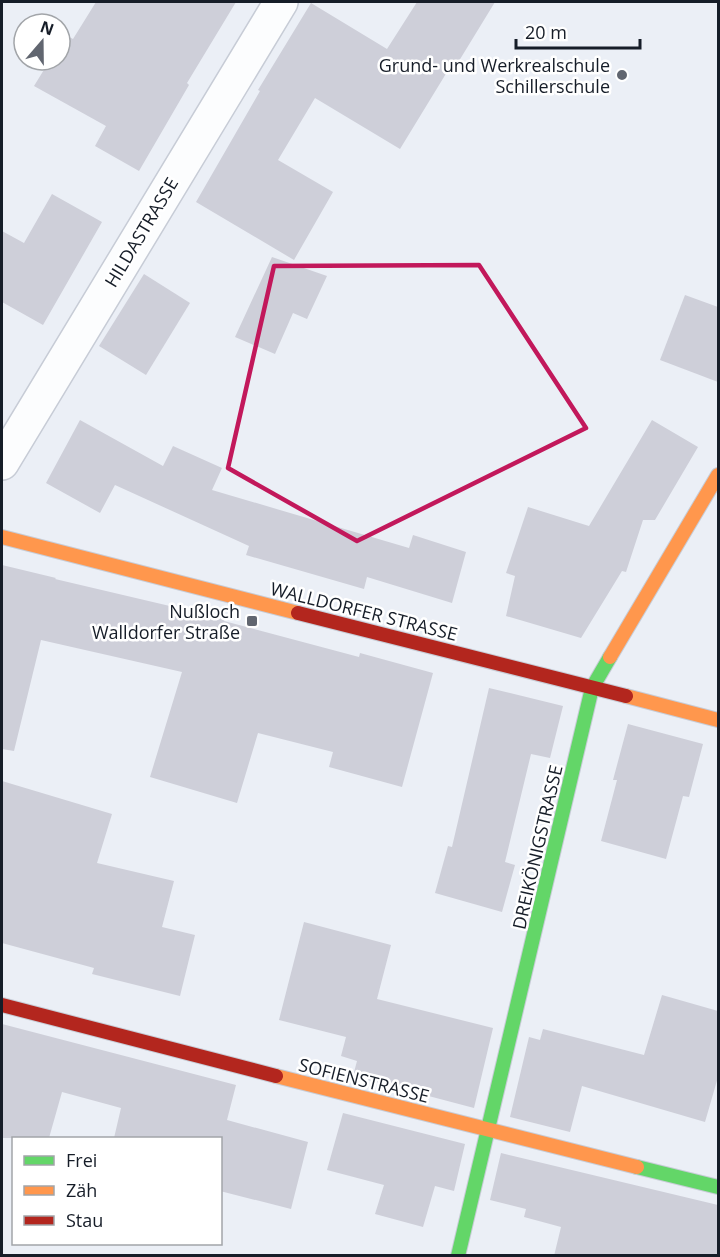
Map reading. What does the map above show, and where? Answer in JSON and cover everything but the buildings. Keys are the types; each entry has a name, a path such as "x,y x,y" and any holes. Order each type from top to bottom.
{"street":[{"name":"HILDASTRASSE","path":"2,463 281,2"},
{"name":"DREIKÖNIGSTRASSE","path":"458,1256 592,688 718,475"},
{"name":"WALLDORFER STRASSE","path":"2,537 718,720"},
{"name":"SOFIENSTRASSE","path":"2,1005 489,1131 718,1187"}],"highlighted area":[{"path":"479,265 586,428 357,541 228,468 274,266"}],"traffic: fast":[{"path":"458,1256 592,688 610,657"},
{"path":"637,1167 718,1187"}],"traffic: slow":[{"path":"610,657 718,475"},
{"path":"2,537 298,613"},
{"path":"626,696 718,720"},
{"path":"276,1076 637,1167"}],"traffic: jam":[{"path":"298,613 626,696"},
{"path":"2,1005 276,1076"}],"place":[{"name":"Grund- und Werkrealschule Schillerschule","path":"622,75"},
{"name":"Nußloch Walldorfer Straße","path":"252,621"}]}
